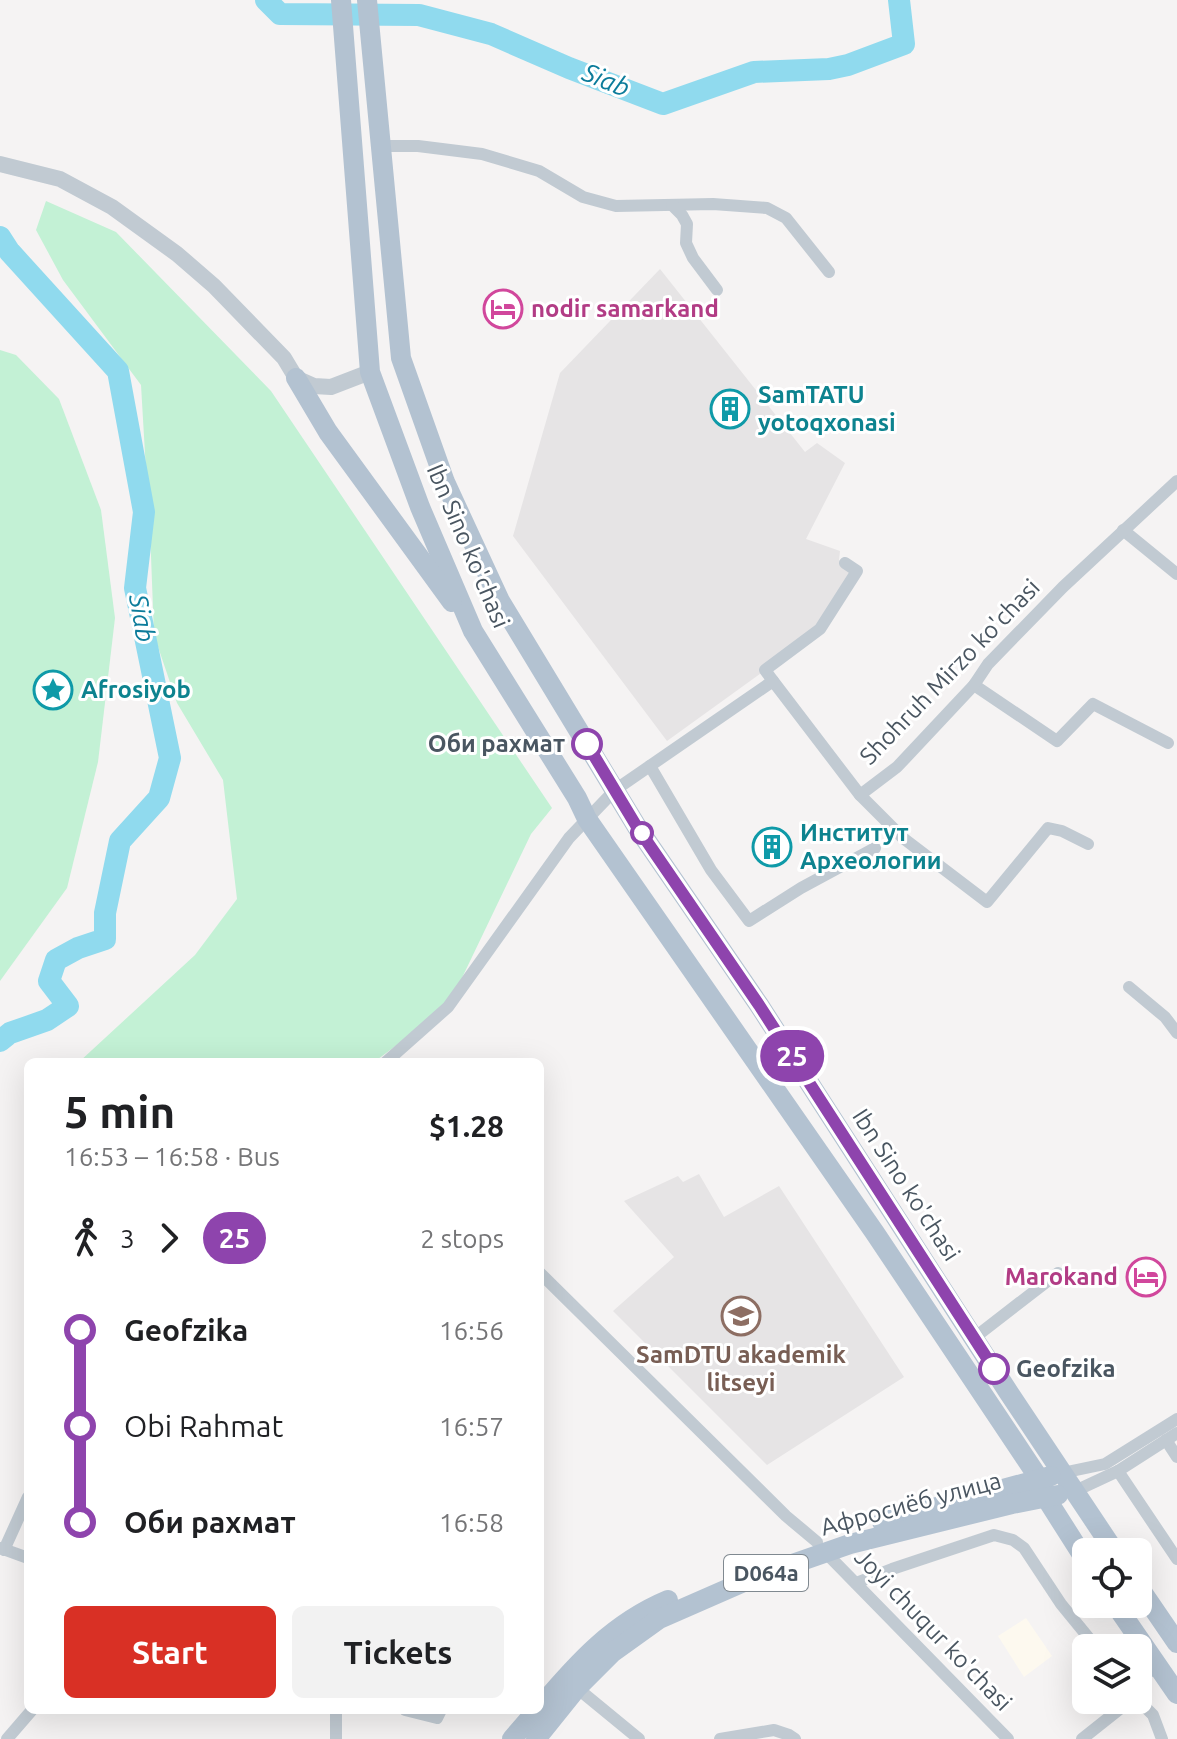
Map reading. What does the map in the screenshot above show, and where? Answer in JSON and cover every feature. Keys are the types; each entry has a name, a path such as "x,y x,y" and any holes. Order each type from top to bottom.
{"main road":[{"name":"Ibn Sino ko'chasi","path":"341,0 370,372 420,507 473,631 587,819 875,1233 1072,1538"},
{"name":"Ibn Sino ko'chasi","path":"367,0 401,358 445,482 500,601 637,827 759,1005 1105,1538"},
{"path":"370,372 401,358"},
{"path":"296,378 328,432 473,631"},
{"name":"Афросиёб улица","path":"1043,1489 1062,1473"},
{"name":"Афросиёб улица","path":"536,1739 577,1688 613,1652 659,1619 822,1547 845,1532 1043,1489 1073,1492"},
{"name":"Афросиёб улица","path":"544,1702 602,1639 654,1606 748,1567 822,1547"},
{"path":"1152,1606 1177,1643"},
{"path":"1124,1618 1177,1694"},
{"name":"Афросиёб улица","path":"512,1739 534,1714"}],"street":[{"path":"381,146 418,146 482,154 539,171 583,197 616,206 713,204 767,208 786,218 829,272"},
{"path":"0,164 60,179 112,207 177,254 214,286 284,358 296,378 314,386 331,387 370,372"},
{"path":"672,205 687,224 686,243 693,258 717,290"},
{"name":"Shohruh Mirzo ko'chasi","path":"773,681 860,795 897,767 974,685 988,664 1063,587 1177,481"},
{"path":"1123,530 1177,574"},
{"path":"391,1058 448,1007 569,838 615,790 773,681 765,670 820,629 857,571 845,563"},
{"path":"974,685 1057,741 1093,704 1168,743"},
{"path":"650,766 711,870 749,921 801,888 875,848"},
{"path":"860,795 903,838 987,902 1048,828 1062,831 1088,844"},
{"path":"1129,987 1165,1017 1177,1033"},
{"path":"974,1338 1058,1273"},
{"name":"Joyi chuqur ko'chasi","path":"544,1277 775,1505 822,1547 1008,1739"},
{"path":"1062,1473 1105,1464 1177,1419"},
{"path":"1073,1492 1118,1471 1171,1436 1177,1457"},
{"path":"1118,1471 1177,1559"},
{"path":"24,1505 2,1549 24,1557"},
{"path":"856,1583 994,1535 1013,1540 1024,1548 1061,1604 1086,1634"},
{"path":"1152,1670 1156,1667"},
{"path":"577,1688 639,1739"},
{"path":"7,1739 29,1714"},
{"path":"336,1714 336,1739"},
{"path":"421,1714 437,1718 439,1714"},
{"path":"1082,1739 1113,1714"},
{"path":"1152,1714 1162,1739"},
{"path":"720,1739 774,1730 795,1739"}],"shaded area":[{"path":"660,269 805,452 817,443 845,463 806,539 840,551 839,560 857,571 818,632 667,741 513,536 560,373"},
{"name":"SamDTU akademik litseyi","path":"699,1174 724,1217 779,1186 904,1377 767,1465 613,1311 674,1257 624,1201 678,1176 683,1182"},
{"path":"1026,1618 1052,1656 1024,1677 998,1636"}],"green space":[{"path":"46,201 116,232 271,391 552,808 531,834 448,1007 379,1058 83,1058 195,955 237,899 223,780 177,703 154,635 141,385 63,280 36,230"},
{"name":"Afrosiyob","path":"0,350 16,355 59,399 101,510 115,618 98,762 67,888 0,981"}],"waterway":[{"name":"Siab","path":"266,0 280,14 419,15 491,34 663,104 754,72 829,69 904,44 899,0"},
{"name":"Siab","path":"0,237 9,251 118,371 144,512 135,588 170,758 159,798 120,841 105,913 105,939 56,960 49,981 68,1006 47,1020 10,1033 0,1041"}],"bus line":[{"name":"25","path":"587,744 637,827 759,1005 994,1369"}],"place":[{"name":"nodir samarkand","path":"503,309"},
{"name":"SamTATU yotoqxonasi","path":"730,409"},
{"name":"Afrosiyob","path":"53,690"},
{"name":"Оби рахмат","path":"587,744"},
{"name":"Институт Археологии","path":"772,847"},
{"name":"Marokand","path":"1146,1277"},
{"name":"SamDTU akademik litseyi","path":"741,1316"},
{"name":"Geofzika","path":"994,1369"}]}
